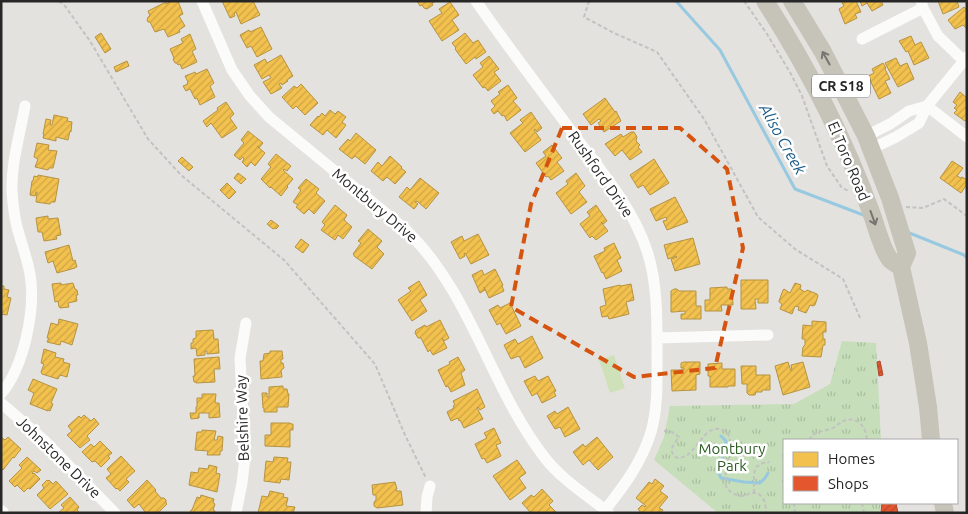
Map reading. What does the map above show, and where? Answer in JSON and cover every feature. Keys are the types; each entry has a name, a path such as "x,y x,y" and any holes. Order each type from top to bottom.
{"main road":[{"name":"El Toro Road","path":"765,1 813,82 841,139 889,260 904,260"},
{"name":"El Toro Road","path":"792,1 824,52 868,142 890,198 904,260 928,407 931,439"}],"street":[{"name":"Montbury Drive","path":"202,1 232,70 250,96 269,117 405,228 419,242 459,299 513,410 537,447 560,474 607,511"},
{"name":"Rushford Drive","path":"476,1 624,203 647,251 653,276 657,338 657,386 652,431 628,481 607,511"},
{"path":"862,39 922,5 938,36 965,59 927,106 919,123 896,137 868,142"},
{"path":"1,394 17,369 30,320 32,296 30,274 16,224 12,190 15,156 26,106"},
{"path":"868,142 909,111 927,106"},
{"path":"927,106 967,137"},
{"path":"898,118 905,132"},
{"name":"Belshire Way","path":"236,513 245,458 240,358 246,323"},
{"path":"657,338 768,335"},
{"name":"Johnstone Drive","path":"1,403 45,441 115,513"},
{"path":"426,513 430,486"}],"path":[{"path":"59,1 65,6 90,41 148,139 182,175 284,260 375,364 430,486"},
{"path":"589,1 584,16 614,33 657,52 704,119 758,216 795,249 843,279 861,320"},
{"path":"744,1 767,34 798,88"},
{"path":"809,439 816,433 829,430 850,419 860,422 864,427 866,439"},
{"path":"664,430 679,437 672,447 672,454 682,458 711,430 724,430 729,434 731,440 725,478 727,489 736,495 742,496 754,493 764,499 766,513"},
{"path":"754,493 754,474 756,468 769,462"}],"highlighted area":[{"path":"562,128 680,128 727,169 743,248 715,368 634,377 511,307 531,204"}],"green space":[{"name":"Montbury Park","path":"842,341 876,343 881,439 783,439 783,504 881,504 880,513 718,513 654,460 664,437 670,406 794,404 830,384"},
{"path":"614,355 625,388 610,393 599,360"}],"building: Homes":[{"path":"171,1 178,1 183,14 179,16 185,26 179,30 180,32 168,37 164,29 155,32 147,20 150,16 148,11"},
{"path":"222,1 253,1 260,15 241,24 236,12 234,13 235,16 230,18"},
{"path":"417,1 436,1 427,9 422,5 420,6"},
{"path":"841,1 856,1 861,12 855,14 857,18 845,24 839,9 844,6"},
{"path":"860,1 881,1 883,5 872,11 867,3 862,6"},
{"path":"938,1 957,1 959,7 943,14"},
{"path":"450,2 459,15 452,20 459,30 442,41 429,21 442,13 439,9"},
{"path":"964,7 967,10 967,29 963,25 955,29 948,20"},
{"path":"261,27 272,49 257,57 251,46 247,48 240,35"},
{"path":"101,33 111,49 105,53 95,37"},
{"path":"465,33 473,43 478,40 486,52 466,64 452,43"},
{"path":"190,34 196,49 192,51 197,62 182,69 180,64 175,63 170,49 183,43 181,39"},
{"path":"911,36 915,45 921,42 929,58 914,65 908,51 906,52 899,41"},
{"path":"281,55 293,76 282,85 281,83 279,84 282,88 271,94 263,82 271,78 269,75 262,79 254,65 265,59 267,63"},
{"path":"489,56 499,69 494,72 501,81 488,91 485,87 483,88 473,75 483,67 480,63"},
{"path":"896,58 900,66 907,63 914,79 898,87 885,63"},
{"path":"127,61 129,66 116,72 114,67"},
{"path":"883,63 890,79 885,81 891,93 879,99 868,76 874,73 872,69"},
{"path":"207,69 214,83 210,86 215,97 200,105 190,89 186,91 183,86 188,84 185,76"},
{"path":"301,84 318,103 305,115 296,106 293,109 282,97 294,86 297,88"},
{"path":"508,85 517,98 513,101 521,110 507,121 504,115 502,116 498,111 494,114 491,110 495,106 491,101 500,94 498,92"},
{"path":"960,92 967,98 967,119 965,121 954,113 957,110 954,108 957,105 953,102"},
{"path":"605,98 616,111 621,121 604,132 598,123 601,121 599,119 591,125 583,114"},
{"path":"226,102 234,114 230,118 237,128 222,138 211,123 207,127 203,121"},
{"path":"330,110 335,114 338,111 346,117 342,122 346,125 336,138 327,130 323,135 310,125 322,113 325,116"},
{"path":"531,112 542,128 537,132 534,130 541,140 525,152 510,133 523,123 520,120"},
{"path":"54,115 68,118 67,121 72,122 68,140 56,137 56,141 43,138 46,119 51,120 50,125 52,125"},
{"path":"248,131 263,143 259,148 265,153 255,166 251,162 247,167 242,162 243,157 240,160 234,155 244,143 241,140"},
{"path":"634,132 637,137 636,141 640,145 638,147 642,152 630,160 622,150 615,156 605,144 621,134 623,137"},
{"path":"356,133 376,150 365,164 355,156 352,159 339,149 348,139 350,141"},
{"path":"37,143 49,145 48,150 57,151 53,168 48,170 35,167 38,159 34,157"},
{"path":"552,145 562,158 557,162 564,171 551,180 548,176 546,177 536,163 546,156 543,152"},
{"path":"276,154 291,166 287,171 283,170 293,179 281,196 261,179 271,167 268,164"},
{"path":"390,156 406,172 395,184 387,177 383,181 371,171 378,162 382,166"},
{"path":"182,157 193,167 189,171 178,161"},
{"path":"654,159 669,183 650,195 643,185 638,188 630,175"},
{"path":"952,161 963,168 957,176 967,180 967,184 961,193 940,178"},
{"path":"238,173 246,179 241,184 234,178"},
{"path":"576,173 585,186 579,192 587,202 571,214 556,193 568,184 566,181"},
{"path":"38,175 59,179 55,202 50,204 36,202 37,192 35,196 30,195 34,176 38,177"},
{"path":"420,178 439,193 426,209 417,201 415,202 418,204 414,209 399,197 407,187 410,190"},
{"path":"306,179 319,189 316,193 325,201 314,214 309,209 304,214 296,207 298,205 293,202 301,190 298,188"},
{"path":"227,183 236,192 229,199 220,190"},
{"path":"675,197 688,222 667,230 663,221 667,220 666,217 656,221 650,209"},
{"path":"335,205 347,215 344,220 352,227 343,239 338,235 335,240 321,230 325,225 322,222"},
{"path":"596,205 607,221 603,224 601,222 608,231 596,240 592,236 590,238 580,224 590,216 587,212"},
{"path":"48,216 48,219 58,218 61,235 56,236 57,239 44,241 42,232 38,232 36,218"},
{"path":"271,220 279,226 276,229 267,224"},
{"path":"368,229 382,241 377,247 384,254 372,269 353,254 361,243 358,241"},
{"path":"478,234 489,255 471,264 465,253 465,256 460,259 451,242 462,236 464,241"},
{"path":"693,238 700,264 675,271 671,259 677,257 668,259 664,245"},
{"path":"301,239 309,245 303,253 295,247"},
{"path":"614,243 621,258 617,260 622,271 606,279 594,256 605,251 604,248"},
{"path":"69,245 73,261 75,260 77,267 57,273 53,261 48,263 45,252"},
{"path":"495,269 504,291 489,298 484,287 485,290 480,293 472,275 482,270 484,275"},
{"path":"741,280 768,280 768,303 758,303 758,299 755,299 756,309 741,309"},
{"path":"419,281 427,295 420,300 427,311 412,321 398,300 411,291 408,288"},
{"path":"61,283 61,285 73,283 77,290 77,301 68,303 69,307 60,308 58,301 55,302 52,284"},
{"path":"795,283 801,285 800,289 805,292 807,290 818,296 815,305 810,305 806,313 798,310 799,307 795,306 792,314 780,309 782,304 779,301 783,290 790,293"},
{"path":"631,284 634,300 626,302 629,314 609,319 608,316 602,317 600,307 606,305 603,289"},
{"path":"1,286 9,290 7,297 11,298 7,315 1,314"},
{"path":"727,287 727,289 732,289 733,305 721,305 722,311 705,311 705,300 710,300 710,288"},
{"path":"674,289 679,291 696,291 696,306 701,306 701,319 681,319 681,314 685,314 685,311 671,312 671,291"},
{"path":"510,303 521,326 506,334 500,323 497,325 489,310 498,305 500,308"},
{"path":"59,319 78,324 72,345 61,341 60,345 47,342 51,323 58,325"},
{"path":"440,320 449,338 444,341 442,338 447,348 433,355 430,350 428,352 421,338 418,338 415,333 416,330 425,325 426,327"},
{"path":"812,321 826,322 826,332 823,332 825,345 823,345 821,357 802,356 805,345 805,339 802,339 803,325 812,326"},
{"path":"213,330 213,338 218,339 219,353 207,354 207,351 205,351 205,355 197,356 196,348 191,349 191,343 196,338 196,331"},
{"path":"532,336 543,358 525,368 519,356 511,359 504,345 515,339 518,344"},
{"path":"44,349 56,353 55,357 64,359 63,362 70,364 67,377 60,375 58,379 42,374 44,364 41,363"},
{"path":"270,351 282,351 283,359 281,359 281,363 283,363 284,368 281,370 282,377 261,379 260,361 263,361 264,354 270,353"},
{"path":"219,357 220,369 214,369 215,382 194,382 194,359"},
{"path":"458,357 465,370 461,373 465,385 451,392 448,386 446,387 438,370 450,364 449,362"},
{"path":"700,362 700,374 696,375 696,390 672,391 671,370 684,370 684,368 681,368 681,363"},
{"path":"788,362 791,371 791,365 803,362 810,387 783,395 775,366"},
{"path":"722,363 722,369 735,369 735,386 710,387 708,364"},
{"path":"741,366 756,366 756,375 770,375 770,390 762,390 762,392 756,392 755,395 749,395 747,393 747,384 742,384"},
{"path":"535,376 538,381 548,376 556,391 554,392 556,396 542,403 537,393 532,396 524,381"},
{"path":"33,379 57,389 50,411 30,404 34,393 28,390"},
{"path":"283,386 283,389 287,389 289,394 288,407 277,407 277,412 264,412 262,393 267,393 267,397 269,397 269,387"},
{"path":"477,389 485,407 480,410 477,408 483,419 464,428 458,418 451,421 447,412 454,408 453,401"},
{"path":"202,394 216,394 215,403 219,403 220,417 209,418 209,413 199,413 199,418 191,419 190,413 196,413 197,398 202,398"},
{"path":"568,407 580,429 565,437 560,427 555,429 547,416 555,411 557,414"},
{"path":"84,415 91,421 94,418 99,424 87,436 90,440 80,448 67,435 72,431 68,426 79,416 81,418"},
{"path":"271,423 293,424 293,430 290,430 290,447 265,446 265,435 271,435"},
{"path":"494,428 501,443 496,445 501,456 487,463 484,458 482,459 475,444 487,438 484,433"},
{"path":"202,430 216,431 214,440 217,440 218,436 223,437 220,455 207,455 208,451 195,450 197,432 202,432"},
{"path":"1,437 5,440 8,437 21,449 3,470 1,468"},
{"path":"597,437 613,457 598,470 589,460 583,465 573,452 583,444 585,447"},
{"path":"100,441 112,453 108,456 110,458 101,467 95,461 92,462 82,452 91,444 94,447"},
{"path":"121,456 135,471 126,479 129,482 120,491 106,478 111,474 107,469"},
{"path":"27,457 41,470 37,473 34,471 32,473 40,479 24,492 17,485 15,487 9,481 22,468 19,465"},
{"path":"274,457 288,458 287,462 291,462 289,480 281,479 280,483 264,481 266,461 273,462"},
{"path":"517,460 526,473 519,478 526,488 510,500 493,476"},
{"path":"209,465 217,467 216,473 220,474 217,492 189,485 191,472 198,473 199,468 208,469"},
{"path":"655,479 664,486 660,491 668,497 659,508 663,510 661,513 641,513 638,509 642,505 646,506 636,498 649,482 652,484"},
{"path":"47,480 53,484 56,481 68,494 50,509 37,495 44,488 42,485"},
{"path":"147,480 161,498 166,500 167,504 158,513 144,513 139,504 134,508 127,500"},
{"path":"395,482 396,491 401,491 403,505 377,508 374,506 376,495 373,495 372,485"},
{"path":"542,489 553,501 549,505 557,513 531,513 522,503 531,495 534,497"},
{"path":"270,491 284,494 283,497 288,498 286,506 295,507 293,513 258,513 262,496 268,497"},
{"path":"201,495 214,499 213,510 215,513 190,513 197,497 200,498"},
{"path":"70,497 79,507 77,510 80,513 58,513 64,508 61,505"}],"building: Shops":[{"path":"880,361 883,375 879,376 877,362"},
{"path":"882,504 896,504 898,513 881,513"}],"waterway":[{"name":"Aliso Creek","path":"676,1 720,50 795,189 866,216"},
{"name":"Aliso Creek","path":"907,232 964,255 967,258"},
{"path":"721,436 726,441 719,474 721,478 760,483 768,473"}]}
